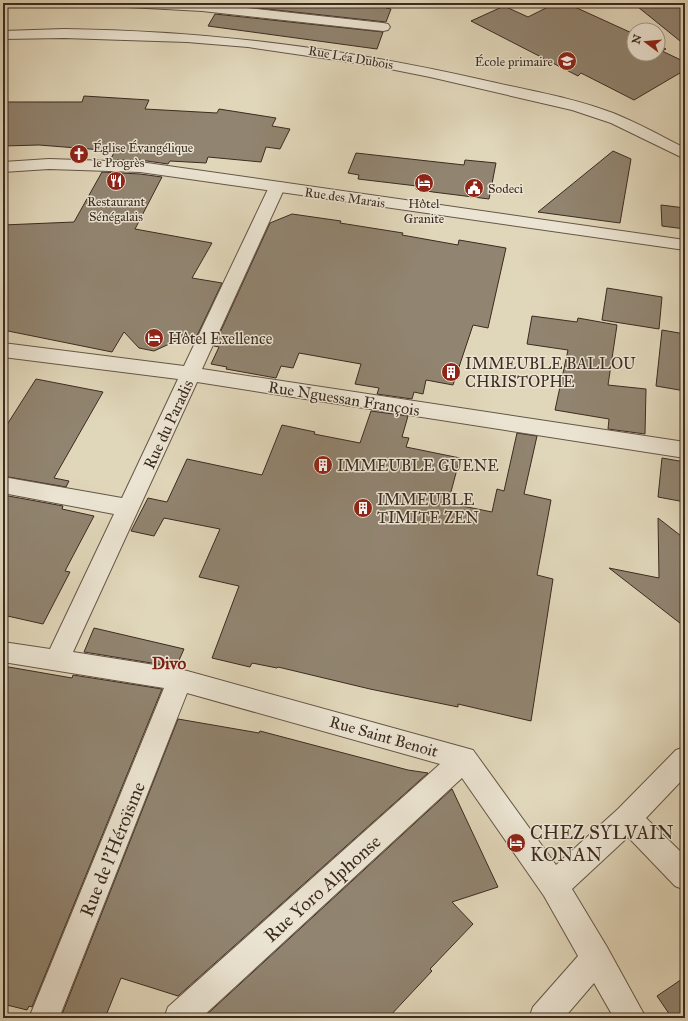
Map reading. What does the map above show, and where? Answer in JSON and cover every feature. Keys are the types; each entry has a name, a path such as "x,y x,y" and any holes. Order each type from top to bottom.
{"street":[{"path":"128,3 202,7 383,27"},
{"name":"Rue Léa Dubois","path":"3,35 136,35 220,40 307,49 443,74 606,116 685,154"},
{"name":"Rue des Marais","path":"3,167 49,164 140,167 685,245"},
{"name":"Rue du Paradis","path":"57,661 277,187"},
{"name":"Rue Nguessan François","path":"3,350 191,374 685,450"},
{"path":"3,485 128,508"},
{"name":"Rue Saint Benoit","path":"3,652 180,680 464,759"},
{"name":"Rue de l'Héroïsme","path":"44,1018 180,680"},
{"path":"464,759 554,886 597,957 631,1018"},
{"name":"Rue Yoro Alphonse","path":"179,1018 464,759"},
{"path":"554,886 628,818 685,759"},
{"path":"628,818 685,876"},
{"path":"544,1018 597,957"}],"building":[{"path":"360,3 387,6 386,8 391,9 386,22 221,4"},
{"path":"556,3 566,3 626,30 626,62 666,62 666,53 685,62 685,70 634,100 581,73 578,76 471,21 504,6 528,17"},
{"path":"633,3 685,3 685,45 666,30 666,22 657,22"},
{"path":"215,14 383,32 377,49 208,26"},
{"path":"84,96 149,100 145,109 217,113 219,109 276,118 272,126 290,129 280,149 266,147 261,162 208,157 206,163 170,161 168,164 140,160 110,160 115,151 39,145 3,146 3,102 82,102"},
{"path":"613,151 631,159 620,223 538,212"},
{"path":"356,153 464,165 465,160 496,163 489,199 416,189 417,186 358,179 359,175 348,173"},
{"path":"102,172 162,177 135,229 212,243 192,278 222,283 194,342 180,339 154,351 139,348 124,332 112,352 3,330 3,225 74,222"},
{"path":"661,205 685,208 685,229 662,226"},
{"path":"292,214 341,221 340,223 403,233 402,235 458,245 459,240 506,248 488,328 473,325 453,385 426,380 423,394 414,392 412,399 377,394 379,388 355,384 361,364 299,353 293,368 281,366 276,378 226,369 227,367 211,364 219,347 214,346 270,223"},
{"path":"607,288 662,297 659,329 602,320"},
{"path":"532,316 577,322 578,318 617,325 608,385 646,389 645,434 608,429 609,419 555,410 568,350 527,344"},
{"path":"662,330 685,334 685,391 656,386"},
{"path":"36,379 103,392 54,478 69,481 66,487 3,476 3,431"},
{"path":"371,411 408,416 402,437 409,438 406,447 460,458 448,503 492,512 497,489 504,491 517,433 537,436 524,494 551,500 537,575 553,579 531,721 458,704 458,707 370,689 278,667 252,663 250,667 212,658 239,586 199,577 220,529 164,518 154,536 131,531 148,498 167,502 187,459 262,475 282,425 315,432 314,434 360,443"},
{"path":"662,458 685,462 685,502 658,497"},
{"path":"3,495 63,506 62,509 94,516 65,571 70,572 43,624 3,615"},
{"path":"658,518 685,539 685,627 609,568 659,578"},
{"path":"94,628 184,649 176,667 84,652"},
{"path":"3,666 72,678 73,675 162,689 32,1007 29,1006 27,1010 3,1004"},
{"path":"178,719 259,733 260,731 408,770 428,773 178,996 121,978 105,1018 61,1017"},
{"path":"452,789 498,887 452,902 473,924 430,969 432,971 388,1018 203,1018"},
{"path":"685,977 685,1018 672,1018 657,996"}],"place":[{"name":"École primaire","path":"567,61"},
{"name":"Église Évangélique le Progrès","path":"79,154"},
{"name":"Restaurant Sénégalais","path":"116,181"},
{"name":"Hôtel Granite","path":"424,183"},
{"name":"Sodeci","path":"474,188"},
{"name":"Hôtel Exellence","path":"154,338"},
{"name":"IMMEUBLE BALLOU CHRISTOPHE","path":"451,372"},
{"name":"IMMEUBLE GUENE","path":"323,465"},
{"name":"IMMEUBLE TIMITE ZEN","path":"363,508"},
{"name":"CHEZ SYLVAIN KONAN","path":"516,843"}],"district":[{"name":"Divo","path":"169,663"}]}
